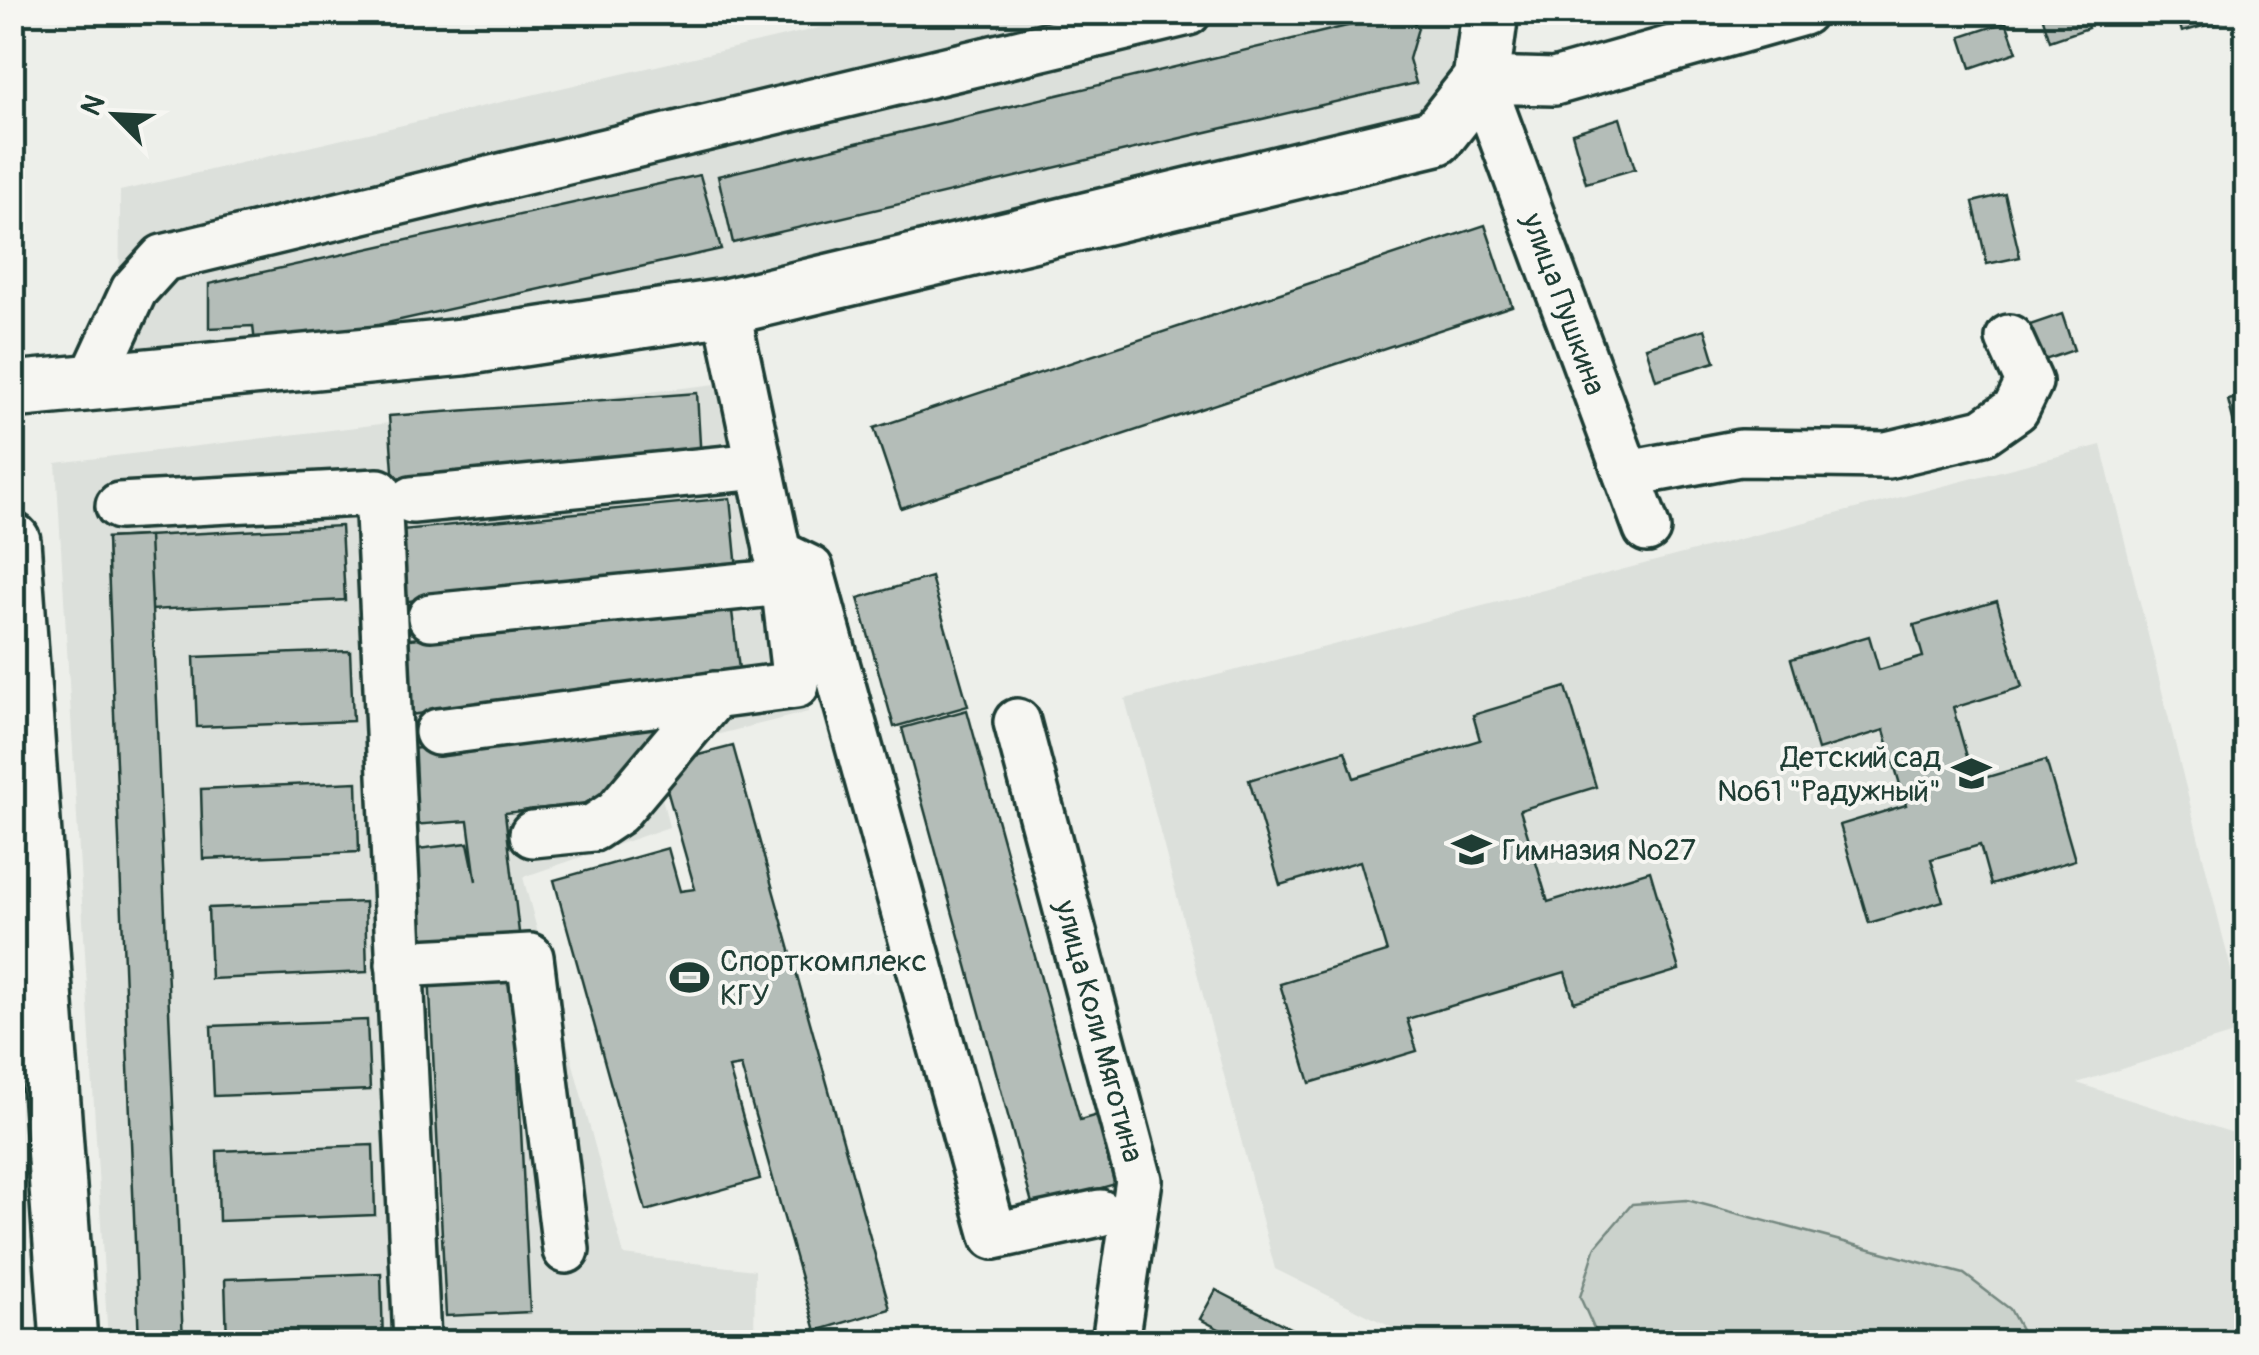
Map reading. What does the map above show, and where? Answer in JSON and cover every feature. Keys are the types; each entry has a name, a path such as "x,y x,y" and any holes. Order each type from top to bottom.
{"main road":[{"path":"12,390 463,347 726,307 1436,137 1481,80 1490,12"},
{"path":"12,541 69,1342"}],"street":[{"path":"91,382 134,290 163,258 1188,12"},
{"path":"1481,80 1554,82 1803,12"},
{"name":"улица Пушкина","path":"1481,80 1648,528"},
{"path":"438,732 796,684 780,567 726,307"},
{"path":"1627,474 1740,453 1888,455 1984,432 2016,410 2028,382 2009,338"},
{"path":"412,500 759,466"},
{"path":"119,506 378,492 416,1342"},
{"path":"430,617 780,567 810,569 994,1236 1100,1213"},
{"path":"534,834 593,828 617,812 715,695"},
{"name":"улица Коли Мяготина","path":"1017,722 1139,1180 1115,1342"},
{"path":"399,964 530,958 566,1250"}],"shaded area":[{"path":"1461,12 1466,23 1440,111 732,289 119,363 120,191 883,13"},
{"path":"758,379 808,712 651,751 669,827 523,877 624,1255 755,1270 754,1341 108,1342 56,463"},
{"name":"Гимназия №27","path":"2101,445 2246,1030 2077,1083 2246,1137 2246,1235 2238,1247 2246,1275 2246,1342 1421,1342 1275,1269 1125,699"},
{"path":"1687,1200 1964,1274 2010,1309 2028,1342 1600,1342 1580,1297 1596,1246 1632,1204"}],"building":[{"path":"1406,12 1418,28 1409,59 1416,83 733,243 718,176"},
{"path":"2041,12 2083,12 2088,28 2050,41"},
{"path":"2176,12 2230,12 2232,18 2182,32"},
{"path":"2006,22 2017,52 1971,68 1961,37"},
{"path":"1620,118 1635,169 1586,183 1572,133"},
{"path":"700,175 721,249 256,352 253,326 209,328 209,284"},
{"path":"2005,194 2020,257 1987,264 1973,202"},
{"path":"1485,225 1512,306 901,508 874,428"},
{"path":"2062,314 2074,350 2039,362 2027,326"},
{"path":"1705,329 1715,362 1656,380 1646,347"},
{"path":"697,393 701,461 394,484 389,416"},
{"path":"2246,396 2246,454 2242,455 2228,400"},
{"path":"730,498 737,569 398,602 391,531"},
{"path":"341,526 345,600 111,612 107,538"},
{"path":"149,536 183,1342 139,1342 107,538"},
{"path":"931,577 968,706 894,727 858,598"},
{"path":"1997,601 2022,687 1953,708 1974,781 2046,760 2075,860 1991,885 1980,845 1931,859 1943,901 1869,923 1840,825 1906,805 1884,730 1818,750 1791,659 1869,636 1879,670 1923,657 1914,625"},
{"path":"731,603 740,678 408,715 401,640"},
{"path":"350,651 353,721 197,727 194,657"},
{"path":"1566,687 1596,787 1520,810 1548,902 1650,871 1679,970 1574,1002 1565,972 1407,1019 1417,1051 1310,1083 1280,984 1387,952 1360,861 1280,885 1249,780 1345,751 1354,778 1480,740 1473,715"},
{"path":"967,710 1080,1120 1111,1111 1130,1180 1033,1207 902,728"},
{"path":"667,716 618,799 505,813 520,941 414,954 409,850 468,843 476,881 468,821 411,825 404,750"},
{"name":"Спорткомплекс КГУ","path":"733,746 890,1309 816,1331 741,1066 729,1068 760,1179 646,1211 554,880 668,848 680,891 695,889 660,765"},
{"path":"357,782 359,852 203,859 201,789"},
{"path":"365,902 367,972 211,979 208,908"},
{"path":"513,968 530,1312 446,1316 429,972"},
{"path":"367,1020 370,1090 214,1096 211,1026"},
{"path":"373,1145 375,1215 219,1221 217,1151"},
{"path":"381,1273 383,1342 227,1342 225,1279"},
{"path":"1216,1290 1317,1342 1244,1342 1200,1319"}],"place":[{"name":"Детский сад №61 \"Радужный\"","path":"1971,774"},
{"name":"Гимназия №27","path":"1472,850"},
{"name":"Спорткомплекс КГУ","path":"690,978"}]}
